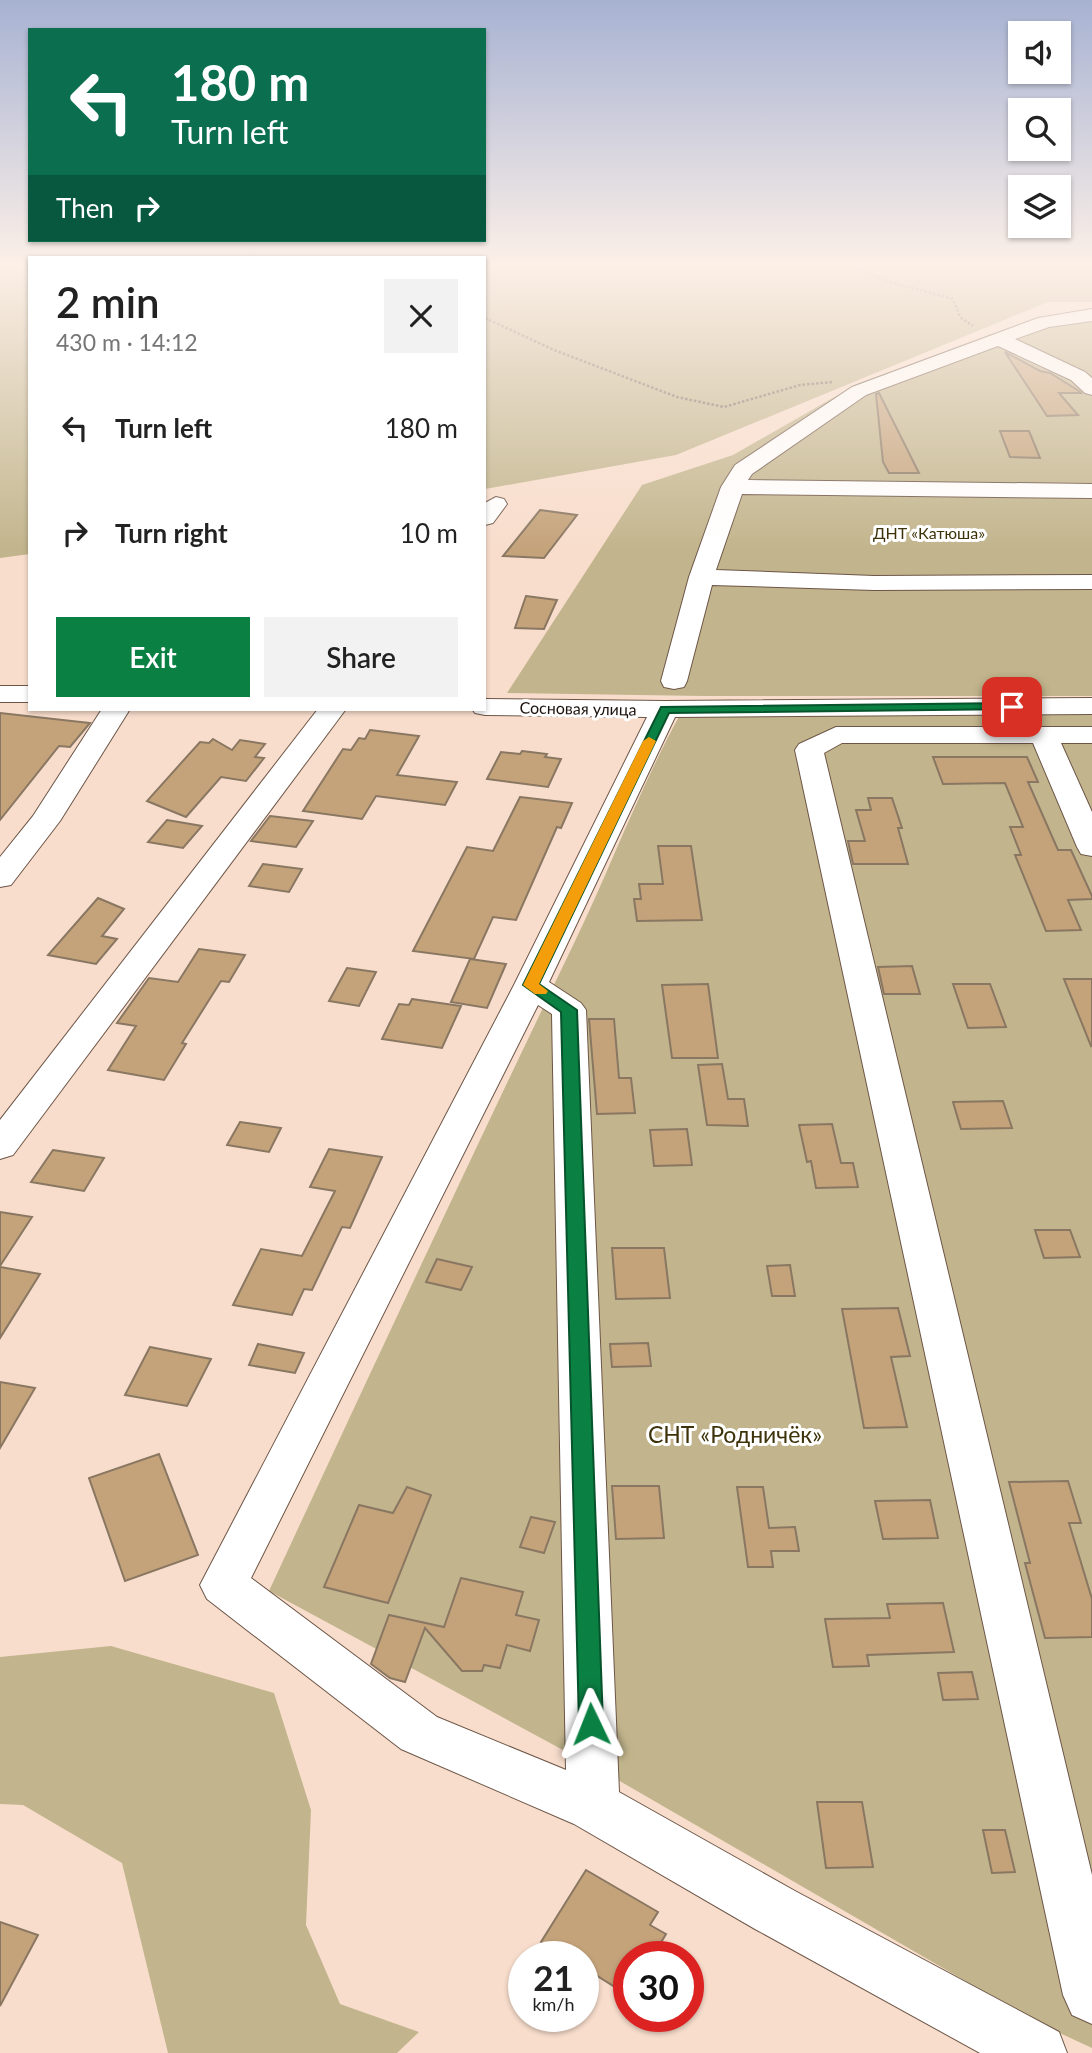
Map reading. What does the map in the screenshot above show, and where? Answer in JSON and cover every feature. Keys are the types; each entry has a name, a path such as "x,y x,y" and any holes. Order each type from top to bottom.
{"street":[{"path":"946,359 859,391 743,470 732,487 686,625 669,695 531,985 224,1586 419,1733 593,1806 775,1910 1038,2053"},
{"path":"1042,359 1087,380"},
{"path":"732,487 1092,491"},
{"path":"701,577 874,583 1092,582"},
{"path":"0,694 28,694"},
{"name":"Сосновая улица","path":"486,706 669,695 1092,706"},
{"path":"0,878 45,821 115,711"},
{"path":"0,1146 330,711"},
{"path":"1092,735 836,736 809,750 1092,1995"},
{"path":"1044,736 1092,847"},
{"path":"531,985 569,1010 593,1806"}],"path":[{"path":"577,359 677,397 724,407 800,385 834,382 859,391"}],"green space":[{"path":"0,359 28,359 28,554 0,558"},
{"path":"486,359 910,359 676,455 486,489"},
{"name":"ДНТ «Катюша»","path":"925,359 1092,359 1092,696 507,693 642,485 733,455 857,384"},
{"name":"СНТ «Родничёк»","path":"1092,711 1092,2048 1038,2023 611,1776 269,1591 681,713"},
{"path":"111,1646 274,1693 311,1810 306,1925 340,2004 419,2032 397,2053 168,2053 122,1863 23,1805 0,1804 0,1657"}],"building":[{"path":"1009,359 1018,359 1040,371 1050,373 1081,393 1059,393 1078,415 1047,416"},
{"path":"879,393 919,473 889,473 883,462 876,394"},
{"path":"1000,431 1029,431 1040,458 1010,457"},
{"path":"540,510 577,515 544,558 503,556"},
{"path":"526,596 557,600 544,629 515,628"},
{"path":"0,713 90,723 70,747 59,746 0,820"},
{"path":"370,730 419,736 397,775 457,782 445,805 376,796 362,819 303,811 343,749 351,750 359,738 365,739"},
{"path":"213,739 232,750 240,740 265,744 255,757 264,758 246,781 221,777 186,817 147,801 200,742 209,743"},
{"path":"522,751 561,759 548,787 487,779 501,752 520,754"},
{"path":"933,757 1027,757 1038,782 1028,782 1058,850 1071,850 1092,896 1092,899 1068,900 1081,930 1046,931 1015,855 1021,855 1010,827 1023,827 1005,783 943,784"},
{"path":"520,797 572,803 561,828 557,827 516,920 493,917 474,959 413,951 467,847 493,851"},
{"path":"868,798 892,798 902,828 898,828 908,864 853,864 848,841 865,841 856,810 871,810"},
{"path":"270,816 313,821 296,847 251,841"},
{"path":"167,820 202,826 183,848 148,842"},
{"path":"658,846 691,846 702,920 637,921 634,899 641,899 639,884 663,884"},
{"path":"263,864 302,869 289,892 249,886"},
{"path":"98,898 124,909 102,936 117,939 96,964 48,955"},
{"path":"199,949 245,955 229,982 221,981 182,1043 186,1044 164,1080 108,1070 136,1026 117,1023 149,978 178,982"},
{"path":"470,959 506,964 487,1008 451,1002"},
{"path":"912,966 920,994 884,994 878,967"},
{"path":"347,968 376,972 359,1006 329,1001"},
{"path":"1064,979 1092,979 1091,1046"},
{"path":"708,984 718,1058 672,1058 662,985"},
{"path":"953,984 990,984 1006,1027 968,1028"},
{"path":"412,999 461,1006 442,1048 382,1039 399,1004 409,1005"},
{"path":"589,1019 614,1019 619,1078 631,1078 635,1113 597,1114"},
{"path":"722,1064 728,1099 744,1099 748,1126 707,1125 698,1065"},
{"path":"1003,1101 1012,1128 961,1129 953,1102"},
{"path":"240,1122 281,1128 269,1152 227,1145"},
{"path":"832,1124 841,1163 853,1163 858,1187 816,1188 811,1161 807,1162 799,1125"},
{"path":"687,1129 692,1165 654,1166 650,1130"},
{"path":"329,1149 382,1157 350,1228 342,1227 312,1290 304,1289 292,1315 233,1305 261,1249 302,1256 335,1191 310,1187"},
{"path":"53,1150 104,1158 84,1191 31,1182"},
{"path":"0,1212 32,1217 0,1266"},
{"path":"1035,1230 1070,1230 1080,1257 1044,1258"},
{"path":"612,1248 664,1248 670,1298 616,1299"},
{"path":"437,1259 472,1267 461,1290 426,1282"},
{"path":"790,1265 795,1296 772,1296 767,1266"},
{"path":"0,1267 40,1274 0,1338"},
{"path":"898,1308 910,1356 891,1357 907,1427 864,1428 842,1309"},
{"path":"648,1343 651,1366 612,1367 610,1344"},
{"path":"258,1344 304,1353 295,1373 249,1365"},
{"path":"150,1347 211,1359 187,1406 125,1395"},
{"path":"0,1382 35,1388 0,1448"},
{"path":"159,1454 198,1555 125,1581 89,1478"},
{"path":"1068,1481 1081,1523 1069,1523 1092,1599 1092,1637 1045,1638 1025,1563 1030,1563 1009,1482"},
{"path":"612,1486 659,1486 664,1538 616,1539"},
{"path":"407,1487 431,1495 388,1603 324,1587 359,1505 393,1513"},
{"path":"737,1487 763,1487 769,1528 795,1527 799,1551 771,1551 773,1567 748,1567"},
{"path":"930,1500 938,1538 883,1539 875,1501"},
{"path":"531,1517 555,1522 544,1553 520,1547"},
{"path":"461,1578 523,1592 516,1615 539,1620 530,1651 507,1645 500,1668 484,1665 482,1671 462,1671 425,1628 405,1682 390,1678 371,1664 389,1615 444,1627"},
{"path":"943,1603 954,1652 867,1655 869,1666 833,1667 825,1619 890,1618 887,1604"},
{"path":"972,1672 978,1699 943,1700 938,1673"},
{"path":"817,1802 862,1802 873,1867 826,1868"},
{"path":"983,1830 1005,1830 1015,1872 992,1873"},
{"path":"586,1870 658,1912 650,1925 666,1934 662,1941 613,1941 613,1986 599,1977 599,1941 542,1941"},
{"path":"0,1922 38,1935 0,2006"}],"slow traffic":[{"path":"540,991 531,985 649,741"}],"route":[{"path":"591,1724 569,1010 531,985 665,709 1012,707"}]}
